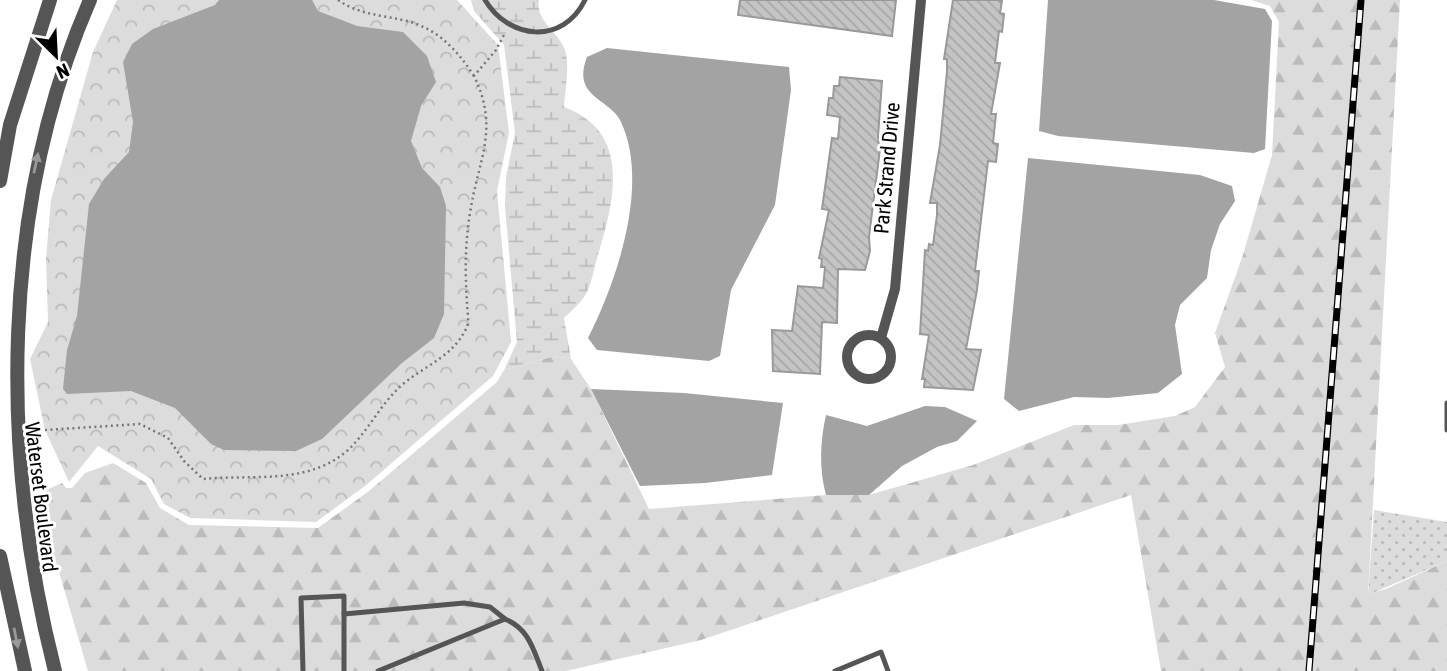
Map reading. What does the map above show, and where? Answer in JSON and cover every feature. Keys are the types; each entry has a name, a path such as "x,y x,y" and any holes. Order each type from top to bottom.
{"street":[{"path":"0,180 10,125 50,0"},
{"name":"Waterset Boulevard","path":"55,671 26,561 13,467 10,422 11,333 18,257 39,147 56,88 90,0"},
{"name":"Park Strand Drive","path":"881,338 895,289 921,0"},
{"path":"865,335 881,338 891,352 891,361 883,374 870,379 860,377 848,363 847,353 853,342 865,335"},
{"path":"0,556 25,671"}],"lane":[{"path":"485,0 509,27 530,32 550,31 568,23 585,0"},
{"path":"1447,403 1447,430"},
{"path":"303,671 301,598 344,596 344,671"},
{"path":"344,614 464,603 490,607 505,619 517,624 529,636 542,671"},
{"path":"378,671 505,619"},
{"path":"835,671 880,652 888,671"}],"path":[{"path":"45,430 140,424 168,438 184,461 203,479 244,475 288,477 326,466 350,448 377,410 405,383 445,357 468,327 464,251 476,176 482,168 489,122 485,100 461,56 438,35 406,21 369,15 338,0"},
{"path":"474,76 496,50 509,27"}],"green space":[{"path":"117,0 457,0 498,45 509,133 497,191 511,342 493,376 365,486 316,522 190,518 164,504 151,479 98,446 69,482 45,430 30,359 48,322 46,259 51,200 93,52"},
{"path":"471,0 539,0 544,20 565,50 567,71 564,107 585,118 599,132 608,148 613,186 606,227 586,294 564,318 571,359 554,356 504,370 517,342 505,207 506,177 515,133 504,45 474,11"},
{"path":"1251,0 1400,0 1368,594 1386,589 1447,561 1447,671 1161,671 1131,495 701,640 566,671 88,671 50,541 30,423 46,490 62,483 66,488 72,488 85,473 113,463 146,483 160,508 189,525 318,528 369,491 497,382 504,370 554,356 571,359 591,389 649,509 826,495 869,495 973,465 1074,425 1118,425 1175,416 1195,407 1225,367 1215,333 1243,255 1272,155 1279,22 1270,6"},
{"path":"1374,510 1447,522 1447,561 1368,595"}],"shaded area":[{"path":"219,0 312,0 318,11 357,26 403,32 427,56 436,82 421,106 411,141 422,168 440,187 446,206 444,314 434,338 402,363 322,439 296,451 224,450 211,444 175,408 131,391 67,394 63,389 67,350 77,316 89,204 104,179 129,152 133,122 123,62 132,44 153,29 215,5"},
{"path":"1048,0 1214,0 1265,9 1272,21 1265,149 1254,153 1058,136 1039,131"},
{"path":"607,48 789,67 791,90 775,205 731,290 720,356 709,361 597,350 588,338 619,261 631,203 629,147 621,122 609,107 594,96 584,81 583,71 587,57"},
{"path":"1028,158 1200,175 1232,186 1235,201 1220,224 1211,250 1207,278 1180,305 1175,325 1182,374 1158,393 1108,398 1074,397 1019,411 1004,399"},
{"path":"591,389 684,393 783,403 772,475 705,483 640,486"},
{"path":"925,406 945,407 977,421 957,441 937,447 902,466 869,495 826,495 821,455 826,415 867,426"}],"building":[{"path":"740,0 896,0 892,36 738,15"},
{"path":"953,0 1002,1 1000,13 1004,14 1002,32 999,31 995,63 1000,63 991,114 996,114 993,143 998,144 996,162 988,161 975,271 979,271 977,290 966,349 981,350 973,390 924,387 925,379 922,379 929,335 920,334 925,250 928,251 929,244 933,245 937,215 937,203 930,203 940,145 947,71 947,59 944,59"},
{"path":"840,77 882,81 878,137 880,149 869,237 870,251 865,270 838,269 837,323 822,322 820,374 773,371 772,330 792,331 798,286 823,288 825,267 821,267 822,259 819,258 829,210 822,209 832,138 838,139 840,117 827,115 829,98 833,98 834,86 839,86"}],"railway":[{"path":"1309,671 1361,0"}]}
